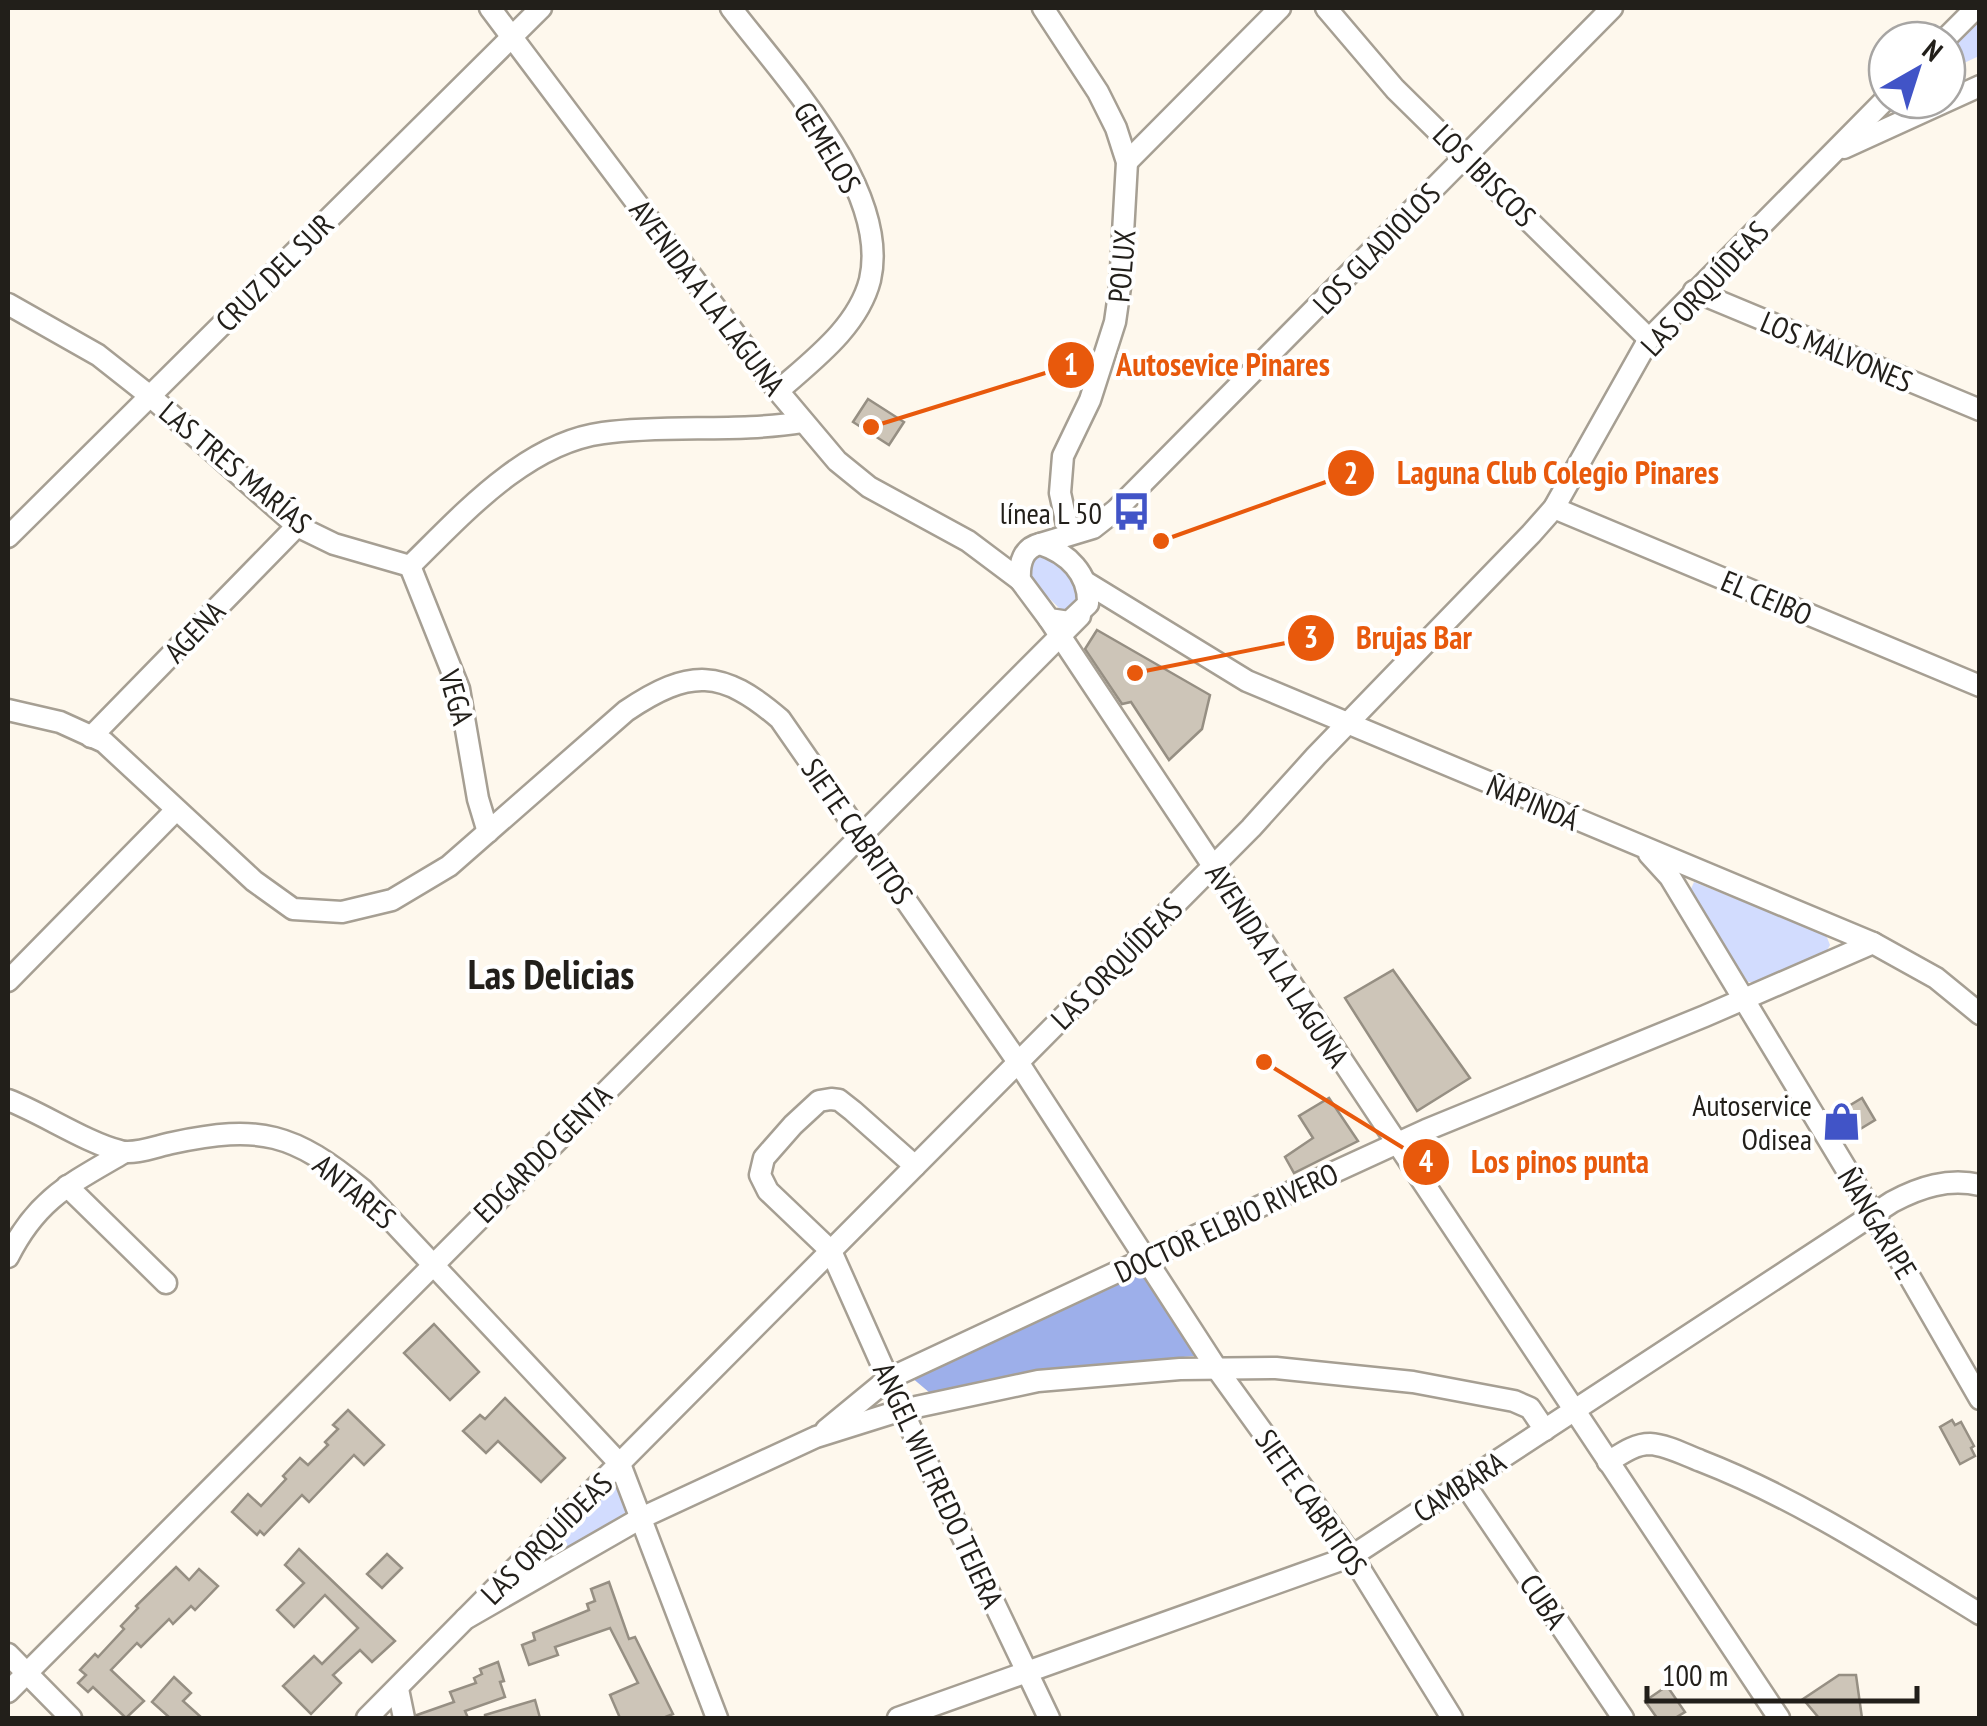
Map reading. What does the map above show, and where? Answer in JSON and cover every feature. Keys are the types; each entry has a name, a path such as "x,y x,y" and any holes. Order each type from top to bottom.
{"street":[{"name":"AVENIDA A LA LAGUNA","path":"490,8 802,422 837,461 869,487 968,541 1020,580"},
{"name":"CRUZ DEL SUR","path":"8,537 541,8"},
{"name":"GEMELOS","path":"731,8 848,166 865,209 874,248 869,282 852,318 827,348 778,390"},
{"name":"POLUX","path":"1042,8 1098,92 1116,128 1126,162 1123,252 1115,322 1090,400 1063,456 1060,493 1069,534"},
{"path":"1126,162 1280,8"},
{"name":"LOS IBISCOS","path":"1326,8 1396,89 1648,339"},
{"name":"LOS GLADIOLOS","path":"1034,546 1093,528 1175,453 1612,8"},
{"path":"1833,153 1980,86"},
{"name":"LAS ORQUÍDEAS","path":"367,1718 1214,866 1554,508 1648,339 1867,118"},
{"name":"LOS MALVONES","path":"1694,291 1980,410"},
{"name":"LAS TRES MARÍAS","path":"8,304 98,355 298,526 334,544 410,566"},
{"path":"410,566 516,471 559,445 600,433 736,430 802,422"},
{"name":"EL CEIBO","path":"1554,508 1980,686"},
{"name":"AGENA","path":"92,736 298,526"},
{"path":"1084,579 1055,548 1034,546 1020,564 1020,580 1054,628 1070,622 1088,604 1084,579 1093,528"},
{"name":"AVENIDA A LA LAGUNA","path":"968,541 1034,546"},
{"name":"VEGA","path":"410,566 459,689 478,799 488,832"},
{"name":"ÑAPINDÁ","path":"1084,579 1247,681 1873,943 1970,994 1980,1014"},
{"name":"AVENIDA A LA LAGUNA","path":"1054,628 1778,1718"},
{"name":"EDGARDO GENTA","path":"8,1692 862,835 1054,628"},
{"name":"SIETE CABRITOS","path":"8,710 60,722 104,742 254,881 292,909 342,912 392,900 449,866 626,711 657,690 692,678 732,685 758,700 780,719 1018,1062 1217,1369 1352,1556 1452,1718"},
{"path":"8,981 176,810"},
{"name":"ÑANGARIPE","path":"1644,849 1670,877 1980,1398"},
{"name":"DOCTOR ELBIO RIVERO","path":"816,1437 888,1379 1395,1143 1873,943"},
{"path":"8,1100 123,1152"},
{"path":"831,1250 768,1191 760,1175 764,1158 793,1125 819,1101 839,1100 915,1166"},
{"name":"ANTARES","path":"123,1152 217,1134 257,1132 291,1141 328,1161 363,1190 433,1262 620,1464"},
{"path":"8,1257 20,1231 41,1206 123,1152"},
{"name":"CAMBARA","path":"898,1718 1352,1556 1892,1202 1950,1181 1980,1184"},
{"path":"67,1186 166,1283"},
{"name":"ANGEL WILFREDO TEJERA","path":"831,1250 902,1410 1049,1718"},
{"path":"465,1619 642,1518 816,1437 902,1410 1038,1381 1180,1369 1334,1372 1514,1400 1530,1408 1545,1430"},
{"path":"1608,1462 1634,1446 1648,1444 1720,1469 1848,1534 1980,1614"},
{"path":"620,1464 717,1718"},
{"name":"CUBA","path":"1464,1483 1623,1718"},
{"path":"8,1654 71,1718"},
{"path":"398,1689 404,1718"}],"shaded area":[{"path":"1979,19 1979,56 1967,62 1967,31"},
{"path":"1039,557 1057,564 1071,576 1078,593 1073,611 1062,611 1032,581 1032,561"},
{"path":"1694,882 1826,935 1830,945 1826,952 1755,982 1746,982 1690,891"},
{"path":"1137,1276 1148,1279 1197,1352 1194,1356 1039,1370 930,1393 911,1377"},
{"path":"614,1484 627,1512 540,1563 538,1558"}],"building":[{"path":"868,399 904,422 889,445 853,422"},
{"path":"1097,630 1210,695 1202,729 1169,760 1131,702 1122,704 1085,649"},
{"path":"1393,970 1470,1078 1417,1111 1345,998"},
{"path":"1329,1098 1358,1141 1294,1173 1285,1157 1313,1138 1299,1116"},
{"path":"1862,1098 1875,1120 1847,1137 1834,1115"},
{"path":"434,1324 479,1372 450,1400 404,1353"},
{"path":"505,1398 565,1458 541,1482 498,1441 486,1453 463,1431 480,1415 485,1419"},
{"path":"348,1410 384,1445 364,1465 354,1455 309,1502 302,1495 264,1535 260,1531 257,1535 232,1512 248,1494 261,1506 300,1458 308,1465 328,1445 325,1442 338,1429 333,1425"},
{"path":"1952,1420 1955,1425 1961,1422 1974,1446 1971,1448 1975,1456 1960,1464 1940,1427"},
{"path":"299,1549 395,1641 372,1662 360,1650 333,1675 341,1683 311,1714 283,1686 314,1656 322,1664 358,1628 325,1595 294,1627 277,1610 304,1583 285,1565"},
{"path":"387,1554 402,1568 382,1588 367,1574"},
{"path":"176,1567 189,1580 199,1569 218,1586 195,1610 191,1606 173,1624 169,1619 141,1647 137,1643 111,1670 144,1701 126,1718 93,1687 88,1692 78,1683 86,1675 80,1670 95,1654 98,1657 124,1629 121,1626 136,1606"},
{"path":"609,1582 629,1639 635,1637 673,1714 663,1718 620,1718 610,1695 638,1683 610,1628 555,1647 558,1655 529,1665 522,1645 535,1640 533,1633 589,1610 587,1604 595,1601 591,1589"},
{"path":"498,1662 505,1697 465,1711 468,1718 417,1718 454,1702 450,1692 476,1683 474,1678 482,1674 480,1669"},
{"path":"1839,1675 1856,1675 1862,1718 1819,1718 1803,1699"},
{"path":"174,1677 191,1693 183,1701 202,1718 170,1718 152,1702"},
{"path":"1667,1686 1685,1712 1675,1718 1657,1718 1645,1701"},
{"path":"535,1700 540,1718 485,1718 485,1715"}],"place":[{"name":"Autosevice Pinares","path":"871,427"},
{"name":"línea L 50","path":"1132,512"},
{"name":"Laguna Club Colegio Pinares","path":"1161,541"},
{"name":"Brujas Bar","path":"1135,673"},
{"name":"Los pinos punta","path":"1264,1062"},
{"name":"Autoservice Odisea","path":"1842,1121"}],"district":[{"name":"Las Delicias","path":"551,974"}]}
